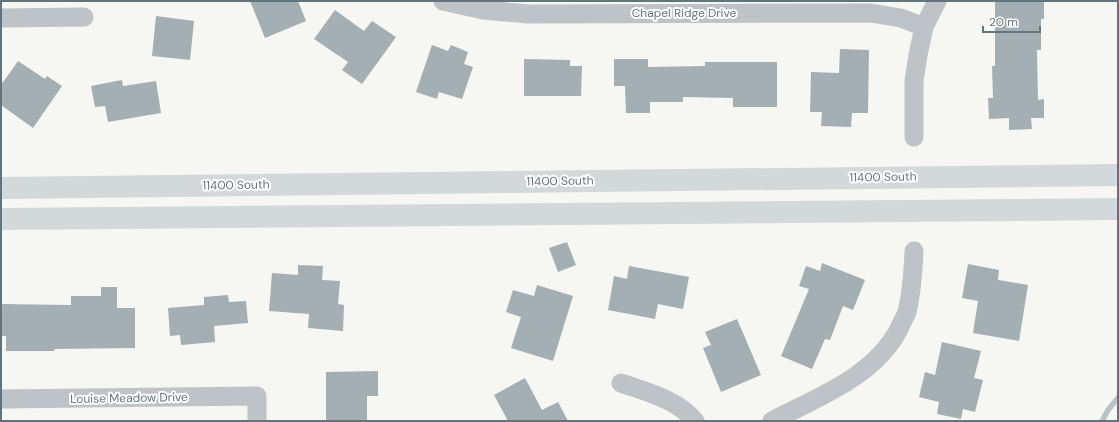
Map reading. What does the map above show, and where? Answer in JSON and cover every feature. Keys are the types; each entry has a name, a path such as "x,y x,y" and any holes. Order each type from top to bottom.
{"main road":[{"name":"11400 South","path":"1,188 1118,175"},
{"path":"1,219 1118,209"}],"street":[{"name":"Chapel Ridge Drive","path":"442,1 483,10 528,14 599,7 872,13 901,18 924,27"},
{"path":"914,136 914,81 918,55 924,27 937,1"},
{"path":"1,18 84,17"},
{"path":"772,421 851,380 874,362 893,340 906,313 912,284 914,251"},
{"path":"621,383 662,398 678,406 695,421"},
{"name":"Louise Meadow Drive","path":"1,399 257,396 257,421"}],"building":[{"path":"250,1 298,1 306,21 265,38"},
{"path":"995,1 1044,1 1044,19 1041,19 1041,50 1037,50 1038,100 1044,99 1044,118 1031,118 1032,129 1009,130 1009,118 989,119 988,98 993,98 992,66 995,66"},
{"path":"335,10 364,31 372,21 396,37 362,84 342,70 348,62 314,39"},
{"path":"156,16 194,21 190,60 152,56"},
{"path":"432,45 448,51 451,45 468,52 464,64 473,67 462,99 439,92 437,99 416,92"},
{"path":"840,49 869,50 868,113 852,113 851,127 821,126 822,112 810,112 811,72 839,73"},
{"path":"524,59 570,60 570,66 582,66 581,96 524,96"},
{"path":"614,59 648,59 648,67 705,66 705,62 777,62 777,107 733,107 733,98 683,97 683,102 650,102 650,113 626,113 625,86 614,86"},
{"path":"18,61 45,79 47,76 62,86 33,128 1,105 1,85"},
{"path":"122,80 123,86 156,81 161,113 108,122 105,106 95,107 91,86"},
{"path":"567,242 576,265 558,272 549,248"},
{"path":"822,263 865,280 853,310 843,306 830,340 825,339 812,369 781,356 809,289 799,286 806,266 820,271"},
{"path":"968,264 999,270 998,280 1028,285 1019,341 973,333 978,301 962,298"},
{"path":"298,265 323,266 322,280 340,281 338,304 344,305 343,331 308,328 309,314 269,311 272,273 298,275"},
{"path":"629,266 689,277 683,309 658,304 655,319 608,310 614,276 627,279"},
{"path":"537,285 573,296 553,361 511,348 521,317 506,312 513,290 534,296"},
{"path":"101,287 117,287 117,308 135,308 135,348 6,351 6,336 1,336 1,304 71,305 71,296 101,296"},
{"path":"228,295 229,302 246,301 248,323 214,326 215,342 181,345 180,335 170,336 168,308 204,305 204,297"},
{"path":"737,319 761,375 721,392 703,348 711,345 705,332"},
{"path":"942,342 981,351 974,378 983,380 975,412 963,409 961,419 937,414 939,402 919,397 925,372 935,375"},
{"path":"378,371 378,396 367,396 367,421 326,421 326,372"},
{"path":"525,378 542,410 558,402 568,421 508,421 494,395"}],"waterway":[{"path":"1102,421 1108,410 1118,398"}]}
